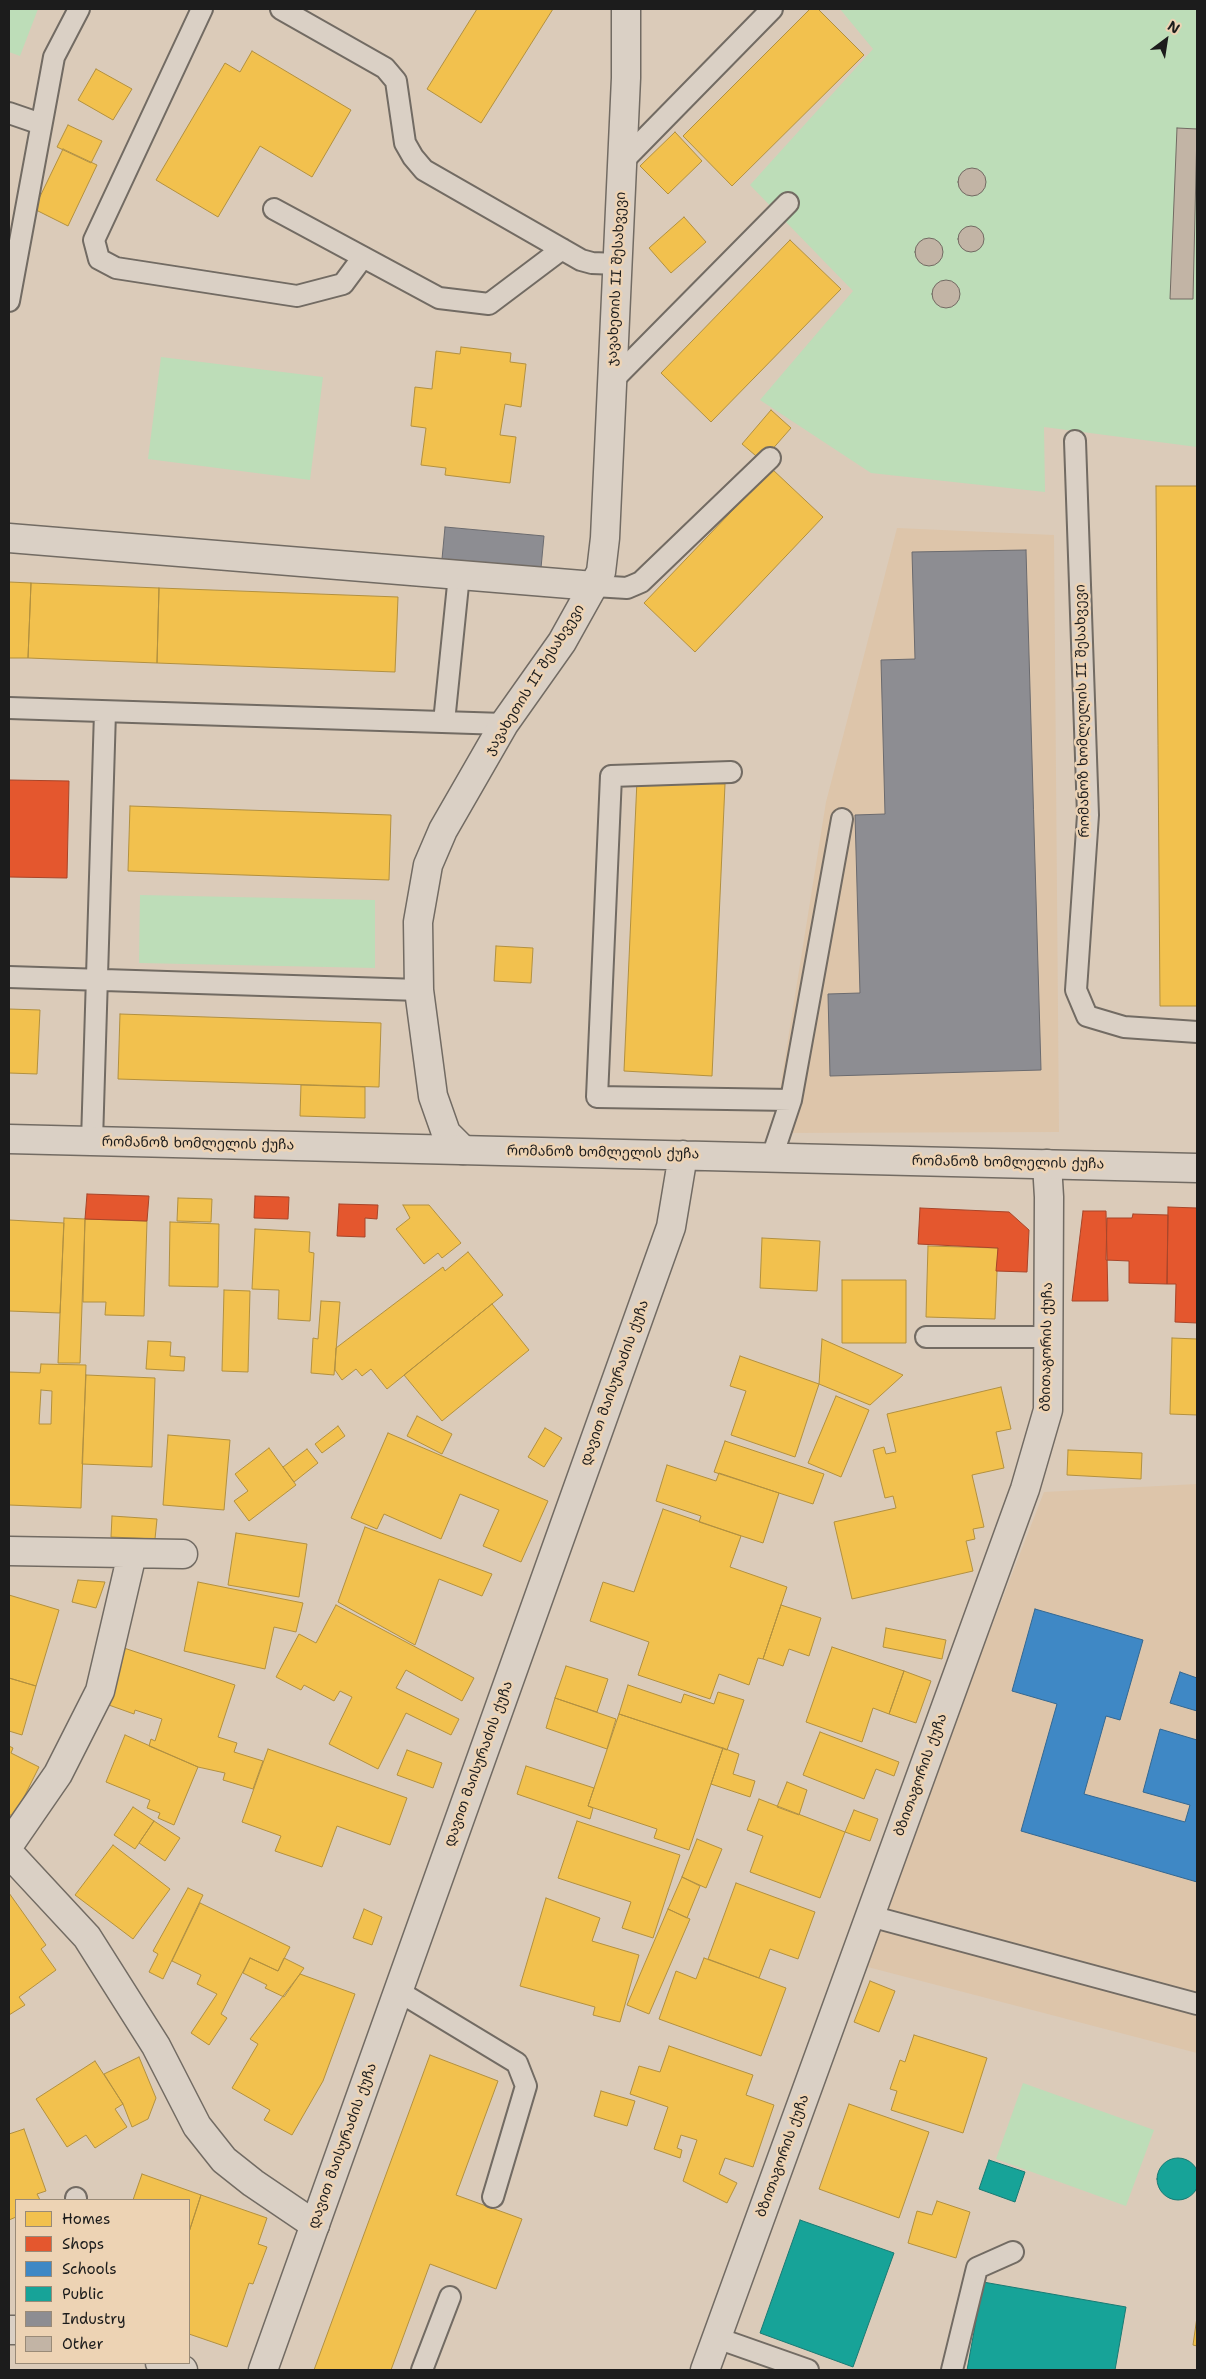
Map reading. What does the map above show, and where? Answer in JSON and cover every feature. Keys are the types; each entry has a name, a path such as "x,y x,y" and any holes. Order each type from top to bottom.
{"street":[{"name":"ჯავახეთის II შესახვევი","path":"463,1150 446,1133 433,1096 418,990 418,922 428,866 443,830 504,724 562,642 602,572 626,78 626,9"},
{"path":"9,538 594,586"},
{"name":"რომანოზ ხომლელის ქუჩა","path":"9,1139 1197,1168"},
{"name":"დავით მაისურაძის ქუჩა","path":"263,2370 671,1227 683,1155"},
{"name":"ბზითაგორის ქუჩა","path":"705,2370 1025,1489 1048,1410 1049,1197 1047,1164"},
{"path":"9,1551 183,1554"},
{"path":"9,1845 58,1774 100,1691 119,1618 132,1554"},
{"path":"9,1853 87,1937 156,2046 197,2126 224,2160 254,2184 315,2225"},
{"path":"163,2364 183,2370"}],"lane":[{"path":"9,301 54,58 78,9"},
{"path":"202,9 94,240 99,259 116,268 297,296 343,284 363,257"},
{"path":"281,9 384,68 396,81 405,143 413,157 424,170 562,249 592,263 618,264"},
{"path":"622,162 772,9"},
{"path":"9,113 41,124"},
{"path":"612,380 788,203"},
{"path":"274,209 439,298 490,304 562,249"},
{"name":"რომანოზ ხომლელის II შესახვევი","path":"1075,441 1088,815 1076,990 1086,1016 1124,1027 1197,1032"},
{"path":"594,586 627,588 641,582 770,458"},
{"path":"444,722 459,575"},
{"path":"9,708 504,724"},
{"path":"92,1141 105,712"},
{"path":"731,772 612,776 597,1097 791,1100"},
{"path":"772,1157 791,1100 842,819"},
{"path":"9,977 418,990"},
{"path":"926,1337 1048,1337"},
{"path":"870,1916 1197,2004"},
{"path":"398,1991 517,2063 526,2086 493,2197"},
{"path":"952,2370 977,2268 1013,2252"},
{"path":"422,2370 450,2297"},
{"path":"717,2338 808,2370"}],"shaded area":[{"path":"897,528 1054,535 1059,1132 773,1133 826,802"},
{"path":"1197,1484 1197,2053 860,1965 1044,1492"}],"green space":[{"path":"9,9 38,9 20,56 9,52"},
{"path":"840,9 1197,9 1197,447 1044,427 1045,492 871,473 760,400 853,291 750,185 873,49"},
{"path":"161,357 323,377 310,480 148,459"},
{"path":"140,895 375,900 375,968 139,963"},
{"path":"1023,2083 1154,2130 1126,2206 996,2159"}],"building: Homes":[{"path":"477,9 553,9 481,123 427,89"},
{"path":"810,9 818,9 864,55 732,186 683,136"},
{"path":"252,51 351,110 312,177 260,146 218,217 156,180 225,63 240,72"},
{"path":"96,69 132,89 113,120 78,100"},
{"path":"68,125 102,141 91,163 57,147"},
{"path":"675,132 702,161 668,194 640,166"},
{"path":"63,149 97,165 68,226 34,209"},
{"path":"684,217 706,242 671,273 649,248"},
{"path":"790,240 841,289 711,422 661,373"},
{"path":"461,347 511,353 510,362 526,364 521,407 505,404 500,435 516,437 510,483 445,475 446,468 421,465 426,428 411,426 415,387 432,389 436,351 460,354"},
{"path":"771,410 791,428 762,461 742,444"},
{"path":"772,469 823,517 695,652 644,603"},
{"path":"1156,486 1197,486 1197,1006 1160,1006"},
{"path":"9,582 31,583 28,658 9,658"},
{"path":"31,583 159,588 157,663 28,658"},
{"path":"159,588 398,597 395,672 157,663"},
{"path":"637,780 725,784 712,1076 624,1071"},
{"path":"130,806 391,815 389,880 128,871"},
{"path":"496,946 533,948 531,983 494,981"},
{"path":"9,1009 40,1010 37,1074 9,1073"},
{"path":"120,1014 381,1023 379,1087 118,1079"},
{"path":"301,1085 365,1087 365,1118 300,1116"},
{"path":"178,1198 212,1199 211,1222 177,1221"},
{"path":"403,1205 429,1205 461,1243 442,1258 438,1253 424,1264 396,1229 410,1218"},
{"path":"64,1218 85,1219 80,1363 58,1363"},
{"path":"85,1219 147,1221 144,1316 105,1315 106,1302 83,1302"},
{"path":"9,1220 64,1223 60,1313 9,1311"},
{"path":"170,1222 219,1224 218,1287 169,1286"},
{"path":"255,1229 310,1232 309,1252 314,1253 310,1321 278,1319 279,1290 252,1289"},
{"path":"762,1238 820,1241 817,1291 760,1288"},
{"path":"928,1246 998,1248 995,1319 926,1317"},
{"path":"468,1252 503,1295 387,1389 371,1369 362,1376 356,1369 342,1380 335,1370 336,1348 443,1267 445,1271"},
{"path":"842,1280 906,1280 906,1343 842,1343"},
{"path":"224,1290 250,1291 248,1372 222,1371"},
{"path":"321,1301 340,1302 334,1375 311,1373 313,1338 318,1339"},
{"path":"492,1304 529,1350 442,1421 404,1375"},
{"path":"1172,1338 1197,1339 1197,1415 1170,1414"},
{"path":"822,1339 903,1375 870,1405 819,1384"},
{"path":"148,1341 171,1342 170,1356 185,1357 184,1371 146,1369"},
{"path":"740,1356 819,1384 795,1457 731,1435 746,1391 730,1386"},
{"path":"41,1364 86,1365 81,1508 9,1505 9,1372 40,1373","holes":["41,1390 52,1391 51,1424 39,1424"]},
{"path":"86,1375 155,1378 152,1467 82,1464"},
{"path":"1001,1387 1011,1429 996,1432 1004,1468 972,1475 984,1527 973,1529 975,1539 966,1541 973,1571 852,1599 834,1522 896,1508 893,1496 885,1498 873,1450 884,1447 886,1454 896,1452 887,1414"},
{"path":"836,1396 869,1410 841,1477 808,1463"},
{"path":"417,1416 452,1434 442,1454 407,1436"},
{"path":"338,1426 345,1436 322,1453 315,1444"},
{"path":"545,1428 562,1438 544,1467 528,1457"},
{"path":"388,1433 548,1501 521,1562 483,1546 499,1510 460,1494 441,1539 384,1514 377,1529 351,1518"},
{"path":"168,1435 230,1440 224,1510 163,1505"},
{"path":"725,1441 824,1474 813,1504 714,1472"},
{"path":"269,1448 296,1485 249,1521 234,1501 248,1491 235,1474"},
{"path":"307,1449 318,1463 294,1482 283,1467"},
{"path":"1068,1450 1142,1453 1141,1479 1067,1475"},
{"path":"667,1465 716,1481 719,1473 779,1493 763,1543 699,1522 701,1516 656,1501"},
{"path":"663,1509 741,1536 730,1567 787,1587 763,1659 758,1658 749,1685 719,1674 710,1699 638,1675 649,1642 590,1621 603,1582 634,1592"},
{"path":"112,1516 157,1519 155,1539 111,1537"},
{"path":"365,1527 492,1574 482,1596 439,1579 415,1645 338,1602"},
{"path":"236,1533 307,1544 299,1597 228,1585"},
{"path":"78,1580 105,1582 96,1608 72,1602"},
{"path":"198,1582 303,1603 296,1632 274,1627 265,1669 184,1651"},
{"path":"9,1595 59,1610 36,1686 9,1678"},
{"path":"336,1605 474,1678 462,1701 406,1670 396,1688 459,1719 451,1735 406,1713 378,1769 329,1744 352,1697 340,1691 334,1701 304,1685 301,1690 276,1677 299,1634 316,1643"},
{"path":"781,1605 821,1618 809,1656 789,1649 783,1666 763,1659"},
{"path":"886,1628 946,1640 942,1659 883,1647"},
{"path":"832,1647 904,1671 889,1714 873,1708 862,1742 806,1722"},
{"path":"124,1648 235,1685 218,1737 237,1743 234,1752 263,1761 253,1789 223,1780 225,1773 198,1767 149,1746 151,1739 155,1741 162,1719 135,1710 134,1714 106,1704"},
{"path":"566,1666 608,1679 597,1712 555,1698"},
{"path":"904,1671 931,1681 916,1723 889,1714"},
{"path":"9,1678 36,1686 22,1735 9,1731"},
{"path":"628,1685 681,1703 684,1694 714,1704 718,1692 744,1700 727,1750 619,1714"},
{"path":"555,1698 616,1719 607,1749 546,1728"},
{"path":"619,1714 723,1748 689,1850 654,1838 657,1829 588,1806"},
{"path":"820,1732 899,1762 894,1776 876,1769 864,1799 803,1775"},
{"path":"125,1735 198,1767 174,1825 158,1818 160,1813 147,1808 150,1800 106,1782"},
{"path":"9,1746 13,1748 11,1753 39,1767 12,1816 9,1814"},
{"path":"723,1748 739,1754 733,1774 755,1781 750,1797 711,1784"},
{"path":"268,1749 407,1798 390,1845 337,1826 322,1867 275,1851 281,1836 242,1822"},
{"path":"407,1750 442,1763 433,1788 397,1775"},
{"path":"526,1766 594,1788 588,1806 593,1808 590,1819 517,1794"},
{"path":"787,1782 807,1790 799,1815 777,1807"},
{"path":"759,1799 845,1832 820,1898 750,1872 763,1836 747,1830"},
{"path":"133,1807 154,1821 135,1849 114,1835"},
{"path":"854,1810 878,1819 870,1841 845,1832"},
{"path":"154,1821 180,1838 165,1861 139,1843"},
{"path":"577,1821 680,1855 653,1938 622,1928 631,1902 558,1878"},
{"path":"697,1839 722,1849 706,1888 682,1877"},
{"path":"113,1845 170,1889 133,1939 75,1895"},
{"path":"682,1877 700,1886 687,1918 668,1909"},
{"path":"736,1883 815,1912 798,1959 770,1949 759,1978 708,1959"},
{"path":"188,1888 203,1895 163,1979 149,1972 158,1954 153,1951"},
{"path":"9,1893 46,1945 41,1949 56,1970 19,1997 25,2005 9,2015"},
{"path":"546,1898 600,1918 592,1941 639,1955 620,2022 593,2015 595,2007 520,1986"},
{"path":"200,1903 290,1947 278,1971 250,1958 221,2014 227,2018 209,2045 191,2033 217,1994 197,1984 201,1975 172,1961"},
{"path":"364,1909 382,1917 372,1945 353,1938"},
{"path":"668,1909 690,1919 649,2014 627,2005"},
{"path":"250,1958 278,1971 284,1958 304,1968 284,1997 265,1988 267,1985 243,1973"},
{"path":"704,1958 786,1988 761,2056 659,2019 676,1971 696,1979"},
{"path":"300,1974 355,1994 323,2081 292,2135 264,2120 270,2110 232,2088 258,2044 250,2039"},
{"path":"870,1981 895,1991 879,2032 854,2022"},
{"path":"914,2035 987,2058 963,2133 891,2110 897,2091 890,2089 900,2060 905,2062"},
{"path":"669,2046 753,2075 746,2095 774,2105 753,2167 725,2158 719,2174 737,2183 727,2203 683,2181 697,2140 681,2135 677,2148 682,2150 680,2158 654,2149 668,2107 630,2094 639,2066 660,2072"},
{"path":"430,2055 498,2081 456,2195 522,2219 496,2289 430,2264 391,2370 314,2370"},
{"path":"139,2057 156,2098 148,2119 132,2127 123,2104 104,2074"},
{"path":"95,2061 123,2104 115,2109 127,2127 95,2148 86,2135 67,2147 36,2099"},
{"path":"601,2091 635,2101 627,2126 594,2116"},
{"path":"849,2104 929,2132 899,2218 819,2189"},
{"path":"24,2129 46,2191 37,2194 40,2199 15,2199 15,2217 9,2220 9,2134"},
{"path":"142,2174 201,2195 190,2229 190,2199 133,2199"},
{"path":"201,2195 267,2218 258,2244 267,2247 253,2284 249,2283 227,2347 190,2334 190,2229"},
{"path":"937,2201 970,2212 956,2258 908,2243 917,2211 932,2215"},
{"path":"1197,2317 1197,2346 1193,2345"}],"building: Shops":[{"path":"9,780 69,781 67,878 9,877"},
{"path":"87,1194 149,1196 147,1221 85,1219"},
{"path":"255,1196 289,1197 288,1219 254,1218"},
{"path":"339,1204 378,1205 377,1219 365,1218 365,1237 337,1236"},
{"path":"1168,1207 1197,1208 1197,1323 1175,1322 1176,1284 1167,1284"},
{"path":"920,1208 1009,1212 1029,1230 1027,1272 996,1271 998,1248 918,1244"},
{"path":"1083,1211 1106,1211 1108,1301 1072,1301"},
{"path":"1133,1214 1168,1215 1167,1284 1129,1283 1129,1261 1106,1260 1107,1218 1132,1218"}],"building: Schools":[{"path":"1035,1609 1143,1640 1120,1720 1106,1716 1084,1794 1185,1822 1190,1805 1143,1792 1160,1729 1197,1740 1197,1882 1021,1831 1057,1704 1012,1691"},
{"path":"1180,1672 1197,1678 1197,1711 1170,1703"}],"building: Public":[{"path":"1178,2158 1193,2164 1199,2179 1193,2194 1178,2200 1163,2194 1157,2179 1163,2164"},
{"path":"989,2160 1025,2172 1015,2202 979,2189"},
{"path":"800,2220 894,2253 853,2367 760,2333"},
{"path":"983,2282 1126,2307 1115,2370 967,2370"}],"building: Industry":[{"path":"445,527 544,536 541,568 442,559"},
{"path":"1026,550 1041,1070 830,1076 828,994 860,993 855,815 885,814 881,660 915,659 912,552"}],"building: Other":[{"path":"1177,128 1197,129 1193,299 1170,299"},
{"path":"972,168 982,172 986,182 982,192 972,196 962,192 958,182 962,172"},
{"path":"971,226 980,230 984,239 980,248 971,252 962,248 958,239 962,230"},
{"path":"929,238 939,242 943,252 939,262 929,266 919,262 915,252 919,242"},
{"path":"946,280 956,284 960,294 956,304 946,308 936,304 932,294 936,284"}]}
